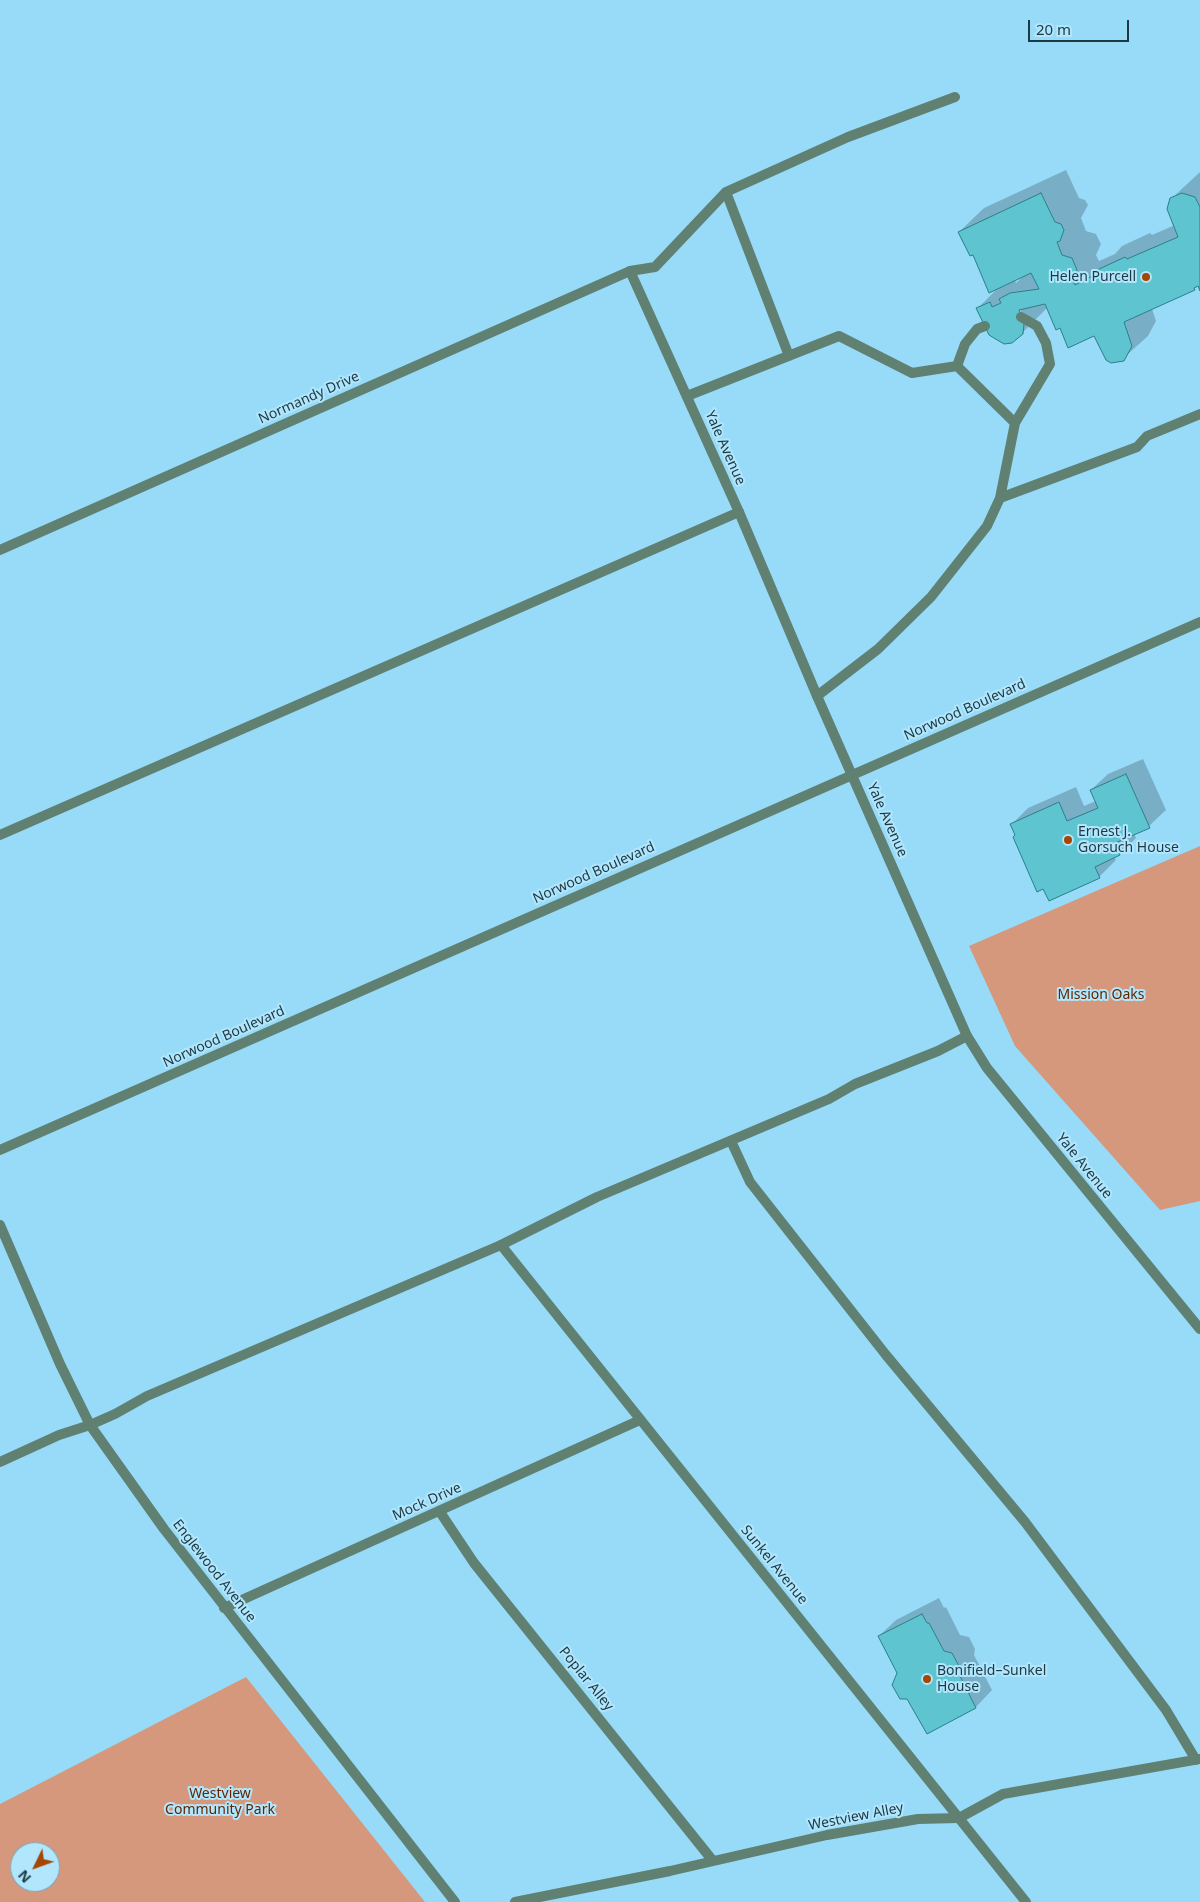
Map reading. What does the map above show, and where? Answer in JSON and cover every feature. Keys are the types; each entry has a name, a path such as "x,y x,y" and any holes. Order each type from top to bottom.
{"street":[{"path":"790,356 726,192 848,138 955,97"},
{"name":"Normandy Drive","path":"0,550 630,271 655,267 726,192"},
{"name":"Yale Avenue","path":"630,271 740,512 817,696 967,1036 986,1068 1200,1330"},
{"path":"817,696 878,649 931,597 987,526 1000,498 1016,422 1050,364 1046,343 1037,326 1021,317"},
{"path":"957,366 965,344 977,329 985,326"},
{"path":"687,396 839,336 912,373 957,366"},
{"path":"957,366 1016,422"},
{"path":"1000,498 1137,447 1147,436 1200,414"},
{"path":"0,835 740,512"},
{"name":"Norwood Boulevard","path":"0,1150 1200,622"},
{"path":"0,1462 59,1435 90,1425 115,1414 147,1396 501,1245 597,1197 829,1099 855,1084 967,1036"},
{"path":"731,1141 750,1182 886,1355 1025,1522 1166,1710 1198,1760"},
{"name":"Englewood Avenue","path":"0,1225 60,1364 90,1425 159,1523 224,1608 455,1902"},
{"name":"Sunkel Avenue","path":"501,1245 1026,1902"},
{"name":"Mock Drive","path":"224,1608 640,1420"},
{"name":"Poplar Alley","path":"440,1512 474,1563 713,1861"},
{"name":"Westview Alley","path":"515,1902 827,1836 918,1819 959,1818 1004,1794 1198,1760"}],"green space":[{"name":"Mission Oaks","path":"1200,846 1200,1201 1160,1210 1015,1046 969,946"},
{"name":"Westview Community Park","path":"246,1677 425,1902 0,1902 0,1804"}],"building":[{"name":"Helen Purcell","path":"1041,193 1055,222 1061,224 1064,230 1060,241 1057,242 1062,255 1072,258 1077,270 1072,280 1075,285 1098,273 1097,270 1178,237 1167,209 1170,198 1182,193 1195,197 1200,207 1200,291 1198,286 1194,288 1195,290 1124,322 1132,346 1124,361 1111,363 1106,360 1094,336 1068,348 1060,328 1056,330 1045,304 1019,310 1024,324 1023,334 1012,343 1004,344 989,335 976,308 990,302 992,307 1001,303 999,299 1010,293 1039,289 1031,273 989,293 973,255 970,256 958,232"},
{"name":"Ernest J. Gorsuch House","path":"1126,774 1150,828 1115,843 1120,855 1095,867 1100,878 1049,901 1043,889 1037,892 1013,837 1015,835 1010,824 1059,802 1067,821 1098,808 1090,790"},
{"name":"Bonifield–Sunkel House","path":"922,1614 944,1651 952,1653 959,1666 958,1672 976,1708 927,1734 907,1699 900,1699 892,1685 897,1673 878,1636"}],"place":[{"name":"Helen Purcell","path":"1146,277"},
{"name":"Ernest J. Gorsuch House","path":"1068,840"},
{"name":"Bonifield–Sunkel House","path":"927,1679"}]}
